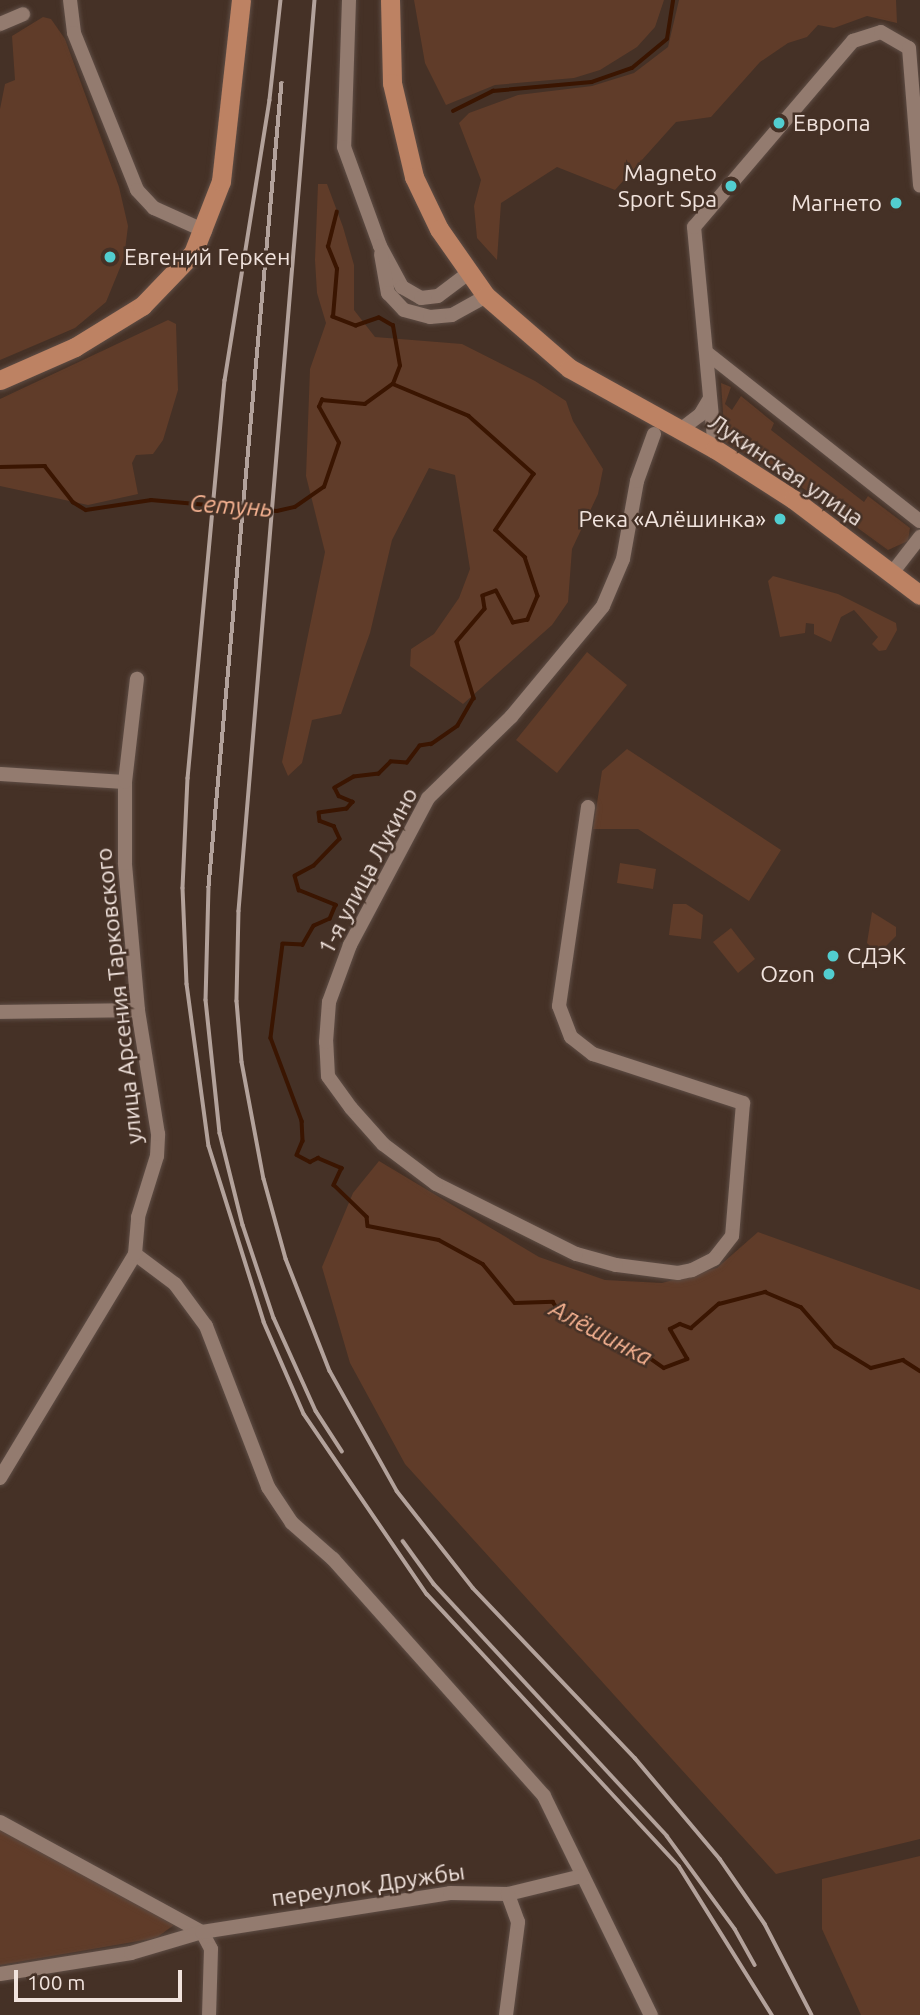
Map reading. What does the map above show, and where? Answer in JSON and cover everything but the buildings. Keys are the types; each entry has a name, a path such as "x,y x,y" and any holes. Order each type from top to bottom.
{"main road":[{"path":"0,380 107,328 166,286 205,231 221,181 241,0"},
{"name":"Лукинская улица","path":"390,0 392,83 409,161 439,229 486,296 536,343 617,397 715,449 793,499 920,595"}],"street":[{"path":"71,0 74,33 137,190 154,208 205,231"},
{"path":"349,0 344,147 380,246 402,287 421,298 438,296 468,273"},
{"path":"0,24 23,14"},
{"path":"715,449 694,227 853,41 881,32 909,48 920,186"},
{"path":"380,246 385,286 404,310 430,317 452,315 486,296"},
{"path":"707,353 920,521"},
{"path":"680,430 700,415 709,400"},
{"name":"1-я улица Лукино","path":"588,807 559,1006 571,1037 593,1054 743,1103 735,1225 724,1249 692,1270 678,1273 616,1265 576,1254 436,1184 383,1144 328,1076 329,1002 350,945 428,798 474,758 603,606 623,559 637,481 654,435"},
{"path":"892,573 920,537"},
{"name":"улица Арсения Тарковского","path":"0,1478 135,1254 138,1217 157,1156 158,1134 138,1010 125,863 125,782 137,679"},
{"path":"0,774 125,782"},
{"path":"0,1012 138,1010"},
{"path":"135,1254 176,1284 206,1326 268,1487 292,1522 333,1559 375,1611 544,1796 650,2015"},
{"path":"0,1822 202,1932 211,1949 209,2015"},
{"name":"переулок Дружбы","path":"0,1974 131,1953 202,1932 450,1893 508,1894 582,1877"},
{"path":"506,2015 518,1922 508,1894"}],"shaded area":[{"path":"414,0 664,0 655,27 637,47 600,70 574,78 495,85 446,105 425,63"},
{"path":"679,0 896,0 897,23 867,16 834,28 818,25 807,37 788,43 760,62 711,117 676,122 615,190 557,167 501,203 497,260 477,238 474,206 481,180 459,123 469,113 518,95 592,86 634,73 668,47"},
{"path":"43,17 51,19 65,39 119,187 128,226 124,258 106,302 75,328 0,360 0,109 5,84 15,80 12,36"},
{"path":"318,184 327,184 354,265 354,310 375,337 462,344 535,381 566,401 573,421 603,469 598,494 572,549 568,602 552,625 463,704 410,666 411,649 434,634 459,598 470,569 455,475 429,468 392,540 370,633 341,714 312,720 302,763 288,776 282,762 325,552 306,476 310,369 326,323 317,293 315,260"},
{"path":"168,320 176,324 178,390 163,440 153,454 136,455 132,463 138,494 88,505 0,486 0,399"},
{"path":"721,383 731,387 725,404 732,410 741,396 774,423 771,430 864,502 868,496 910,528 908,541 888,550 789,478 725,442"},
{"path":"773,576 838,594 896,623 897,630 886,650 879,651 872,644 878,637 854,610 841,617 831,642 814,634 814,624 806,623 805,633 780,637 768,581"},
{"path":"587,652 627,685 557,773 516,740"},
{"path":"627,749 781,850 749,901 638,829 593,829 602,771"},
{"path":"620,863 656,869 653,889 617,883"},
{"path":"673,904 686,904 703,915 701,939 669,935"},
{"path":"872,912 896,927 896,936 878,954 867,943"},
{"path":"731,928 755,959 738,973 713,942"},
{"path":"379,1161 539,1257 605,1280 662,1283 717,1268 758,1232 920,1290 920,1839 776,1874 405,1464 350,1363 322,1267 353,1193"},
{"path":"0,1830 174,1925 156,1938 0,1965"},
{"path":"920,1856 920,2015 861,2015 822,1929 822,1879"}],"waterway":[{"name":"Сетунь","path":"453,111 493,91 592,82 632,68 667,39 673,0"},
{"name":"Сетунь","path":"0,467 45,466 73,502 86,510 151,500 277,511 295,507 324,487 339,443 319,407 322,400 365,404 393,384 400,366 393,326 379,318 356,326 333,317 337,269 328,247 337,212"},
{"name":"Алёшинка","path":"393,384 469,416 534,474 496,530 525,557 538,596 528,620 513,623 496,591 483,596 485,609 457,642 474,698 458,726 432,744 420,746 407,763 391,762 379,774 354,777 335,788 339,796 353,802 347,809 319,813 320,821 334,826 340,839 314,866 295,876 299,890 336,905 330,919 314,926 303,945 283,944 271,1038 302,1121 303,1141 297,1155 310,1162 318,1158 342,1168 334,1185 367,1217 368,1226 439,1240 483,1264 515,1303 553,1302 564,1318 627,1342 664,1368 687,1359 670,1329 680,1324 691,1328 719,1304 765,1292 801,1307 835,1346 871,1368 903,1360 920,1371"}],"railway":[{"path":"281,0 270,100 225,380 188,778 183,888 187,984 209,1146 264,1322 304,1414 427,1594 679,1866 772,2015"},
{"path":"315,0 239,911 237,1001 242,1062 264,1179 286,1259 330,1371 397,1491 473,1588 635,1758 720,1859 765,1924 812,2015"},
{"path":"282,83 209,887 206,1000 220,1133 243,1225 274,1318 316,1411 342,1451"},
{"path":"403,1541 434,1584 667,1836 735,1929 755,1965"}],"place":[{"name":"Европа","path":"779,123"},
{"name":"Magneto Sport Spa","path":"731,186"},
{"name":"Магнето","path":"896,203"},
{"name":"Евгений Геркен","path":"110,257"},
{"name":"Река «Алёшинка»","path":"780,519"},
{"name":"СДЭК","path":"833,956"},
{"name":"Ozon","path":"829,974"}]}
